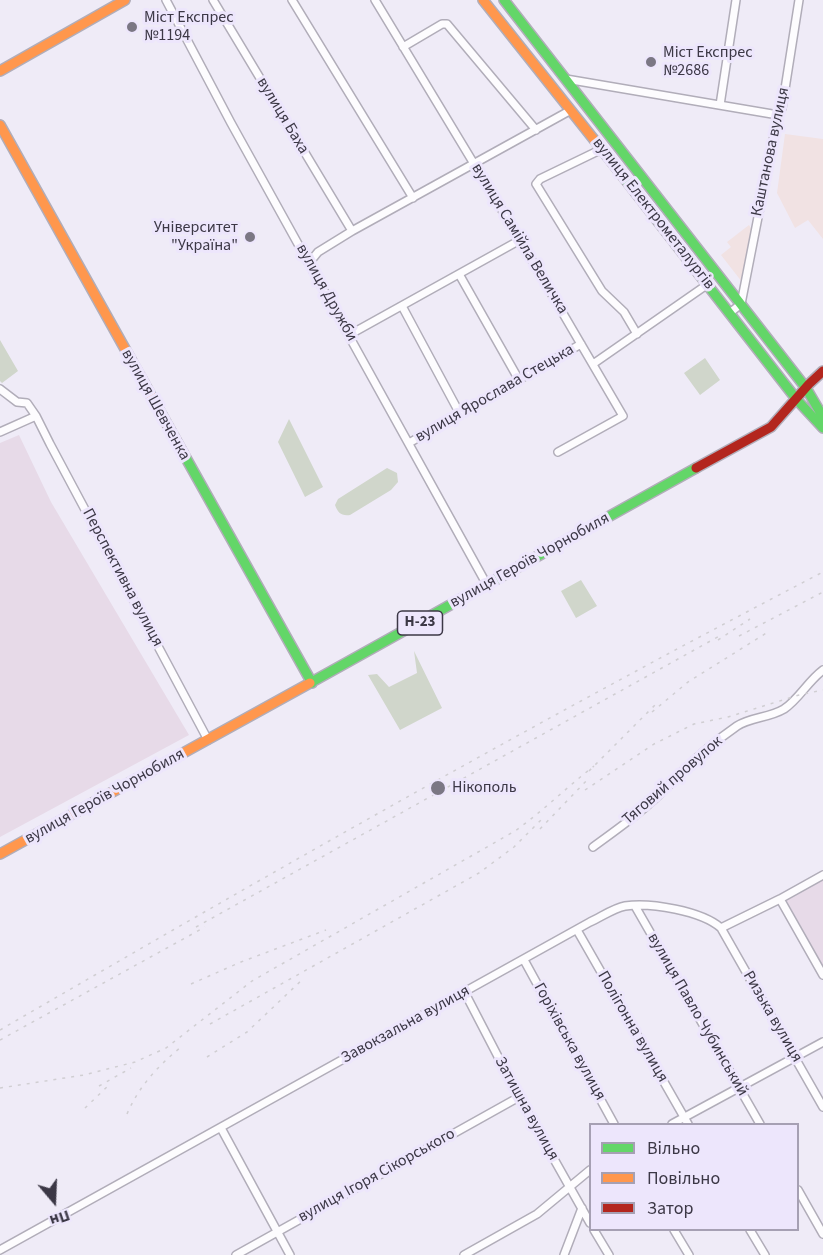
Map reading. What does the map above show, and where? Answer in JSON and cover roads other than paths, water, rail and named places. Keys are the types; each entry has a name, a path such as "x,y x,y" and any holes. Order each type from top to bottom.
{"main road":[{"path":"0,70 125,0"},
{"name":"вулиця Електрометалургів","path":"483,0 731,312 797,400 823,428"},
{"name":"вулиця Електрометалургів","path":"504,0 806,388 823,417"},
{"name":"вулиця Шевченка","path":"0,125 312,683"},
{"name":"вулиця Героїв Чорнобиля","path":"0,854 771,427 823,371"}],"street":[{"name":"вулиця Дружби","path":"166,0 231,123 487,585"},
{"name":"вулиця Баха","path":"213,0 352,231"},
{"path":"292,0 413,198"},
{"name":"вулиця Самійла Величка","path":"375,0 623,416 558,452"},
{"path":"720,105 736,0"},
{"name":"Каштанова вулиця","path":"741,304 778,115 782,108 799,0"},
{"path":"403,47 442,24 447,24 536,129"},
{"path":"566,78 778,115"},
{"path":"309,263 318,252 352,231 571,110"},
{"path":"602,149 540,179 536,184 602,291 624,312 637,334"},
{"path":"349,335 520,240"},
{"path":"459,274 519,380"},
{"path":"593,364 708,284"},
{"path":"731,312 741,304"},
{"path":"402,306 460,414"},
{"name":"вулиця Ярослава Стецька","path":"409,443 581,344"},
{"path":"0,389 17,402 27,403 21,422"},
{"name":"Перспективна вулиця","path":"27,403 208,740"},
{"path":"0,432 36,416"},
{"name":"Тяговий провулок","path":"593,847 633,818 668,786 677,774 738,725 777,713 787,707 823,670"},
{"path":"721,928 823,875"},
{"path":"780,899 823,975"},
{"name":"Завокзальна вулиця","path":"0,1250 623,906 652,906 679,911 712,920 721,928"},
{"name":"вулиця Павло Чубинський","path":"635,906 759,1123"},
{"name":"Ризька вулиця","path":"721,928 823,1107"},
{"name":"Полігонна вулиця","path":"577,930 686,1121"},
{"name":"Горіхівська вулиця","path":"524,960 613,1123"},
{"name":"Затишна вулиця","path":"465,993 519,1097 589,1220"},
{"path":"686,1121 823,1042"},
{"name":"вулиця Ігоря Сікорського","path":"236,1255 519,1097"},
{"path":"221,1128 290,1255"},
{"path":"464,1255 537,1214 589,1172"},
{"path":"799,1192 823,1234"},
{"path":"564,1255 582,1208"},
{"path":"595,1231 609,1255"},
{"path":"675,1231 689,1255"},
{"path":"751,1231 765,1255"}],"railway":[{"path":"0,1030 409,796 823,572"},
{"path":"739,636 823,592"},
{"path":"718,640 750,619"},
{"path":"652,712 688,682 768,632"},
{"path":"196,927 723,634"},
{"path":"585,790 654,744 694,724 728,717 823,690"},
{"path":"589,771 657,703"},
{"path":"0,1088 84,1075 135,1062 166,1048 252,981 515,831 594,766"},
{"path":"540,829 590,777"},
{"path":"210,1024 479,873 514,847 543,818"},
{"path":"0,1040 205,927"},
{"path":"191,984 241,962 326,930"},
{"path":"207,1057 247,1032 304,978"},
{"path":"127,1114 137,1094 150,1077 181,1047"},
{"path":"99,1086 131,1068"},
{"path":"85,1108 111,1083"}],"place":[{"name":"Міст Експрес №1194","path":"132,27"},
{"name":"Міст Експрес №2686","path":"651,62"},
{"name":"Університет \"Україна\"","path":"250,237"},
{"name":"Нікополь","path":"438,788"}]}
